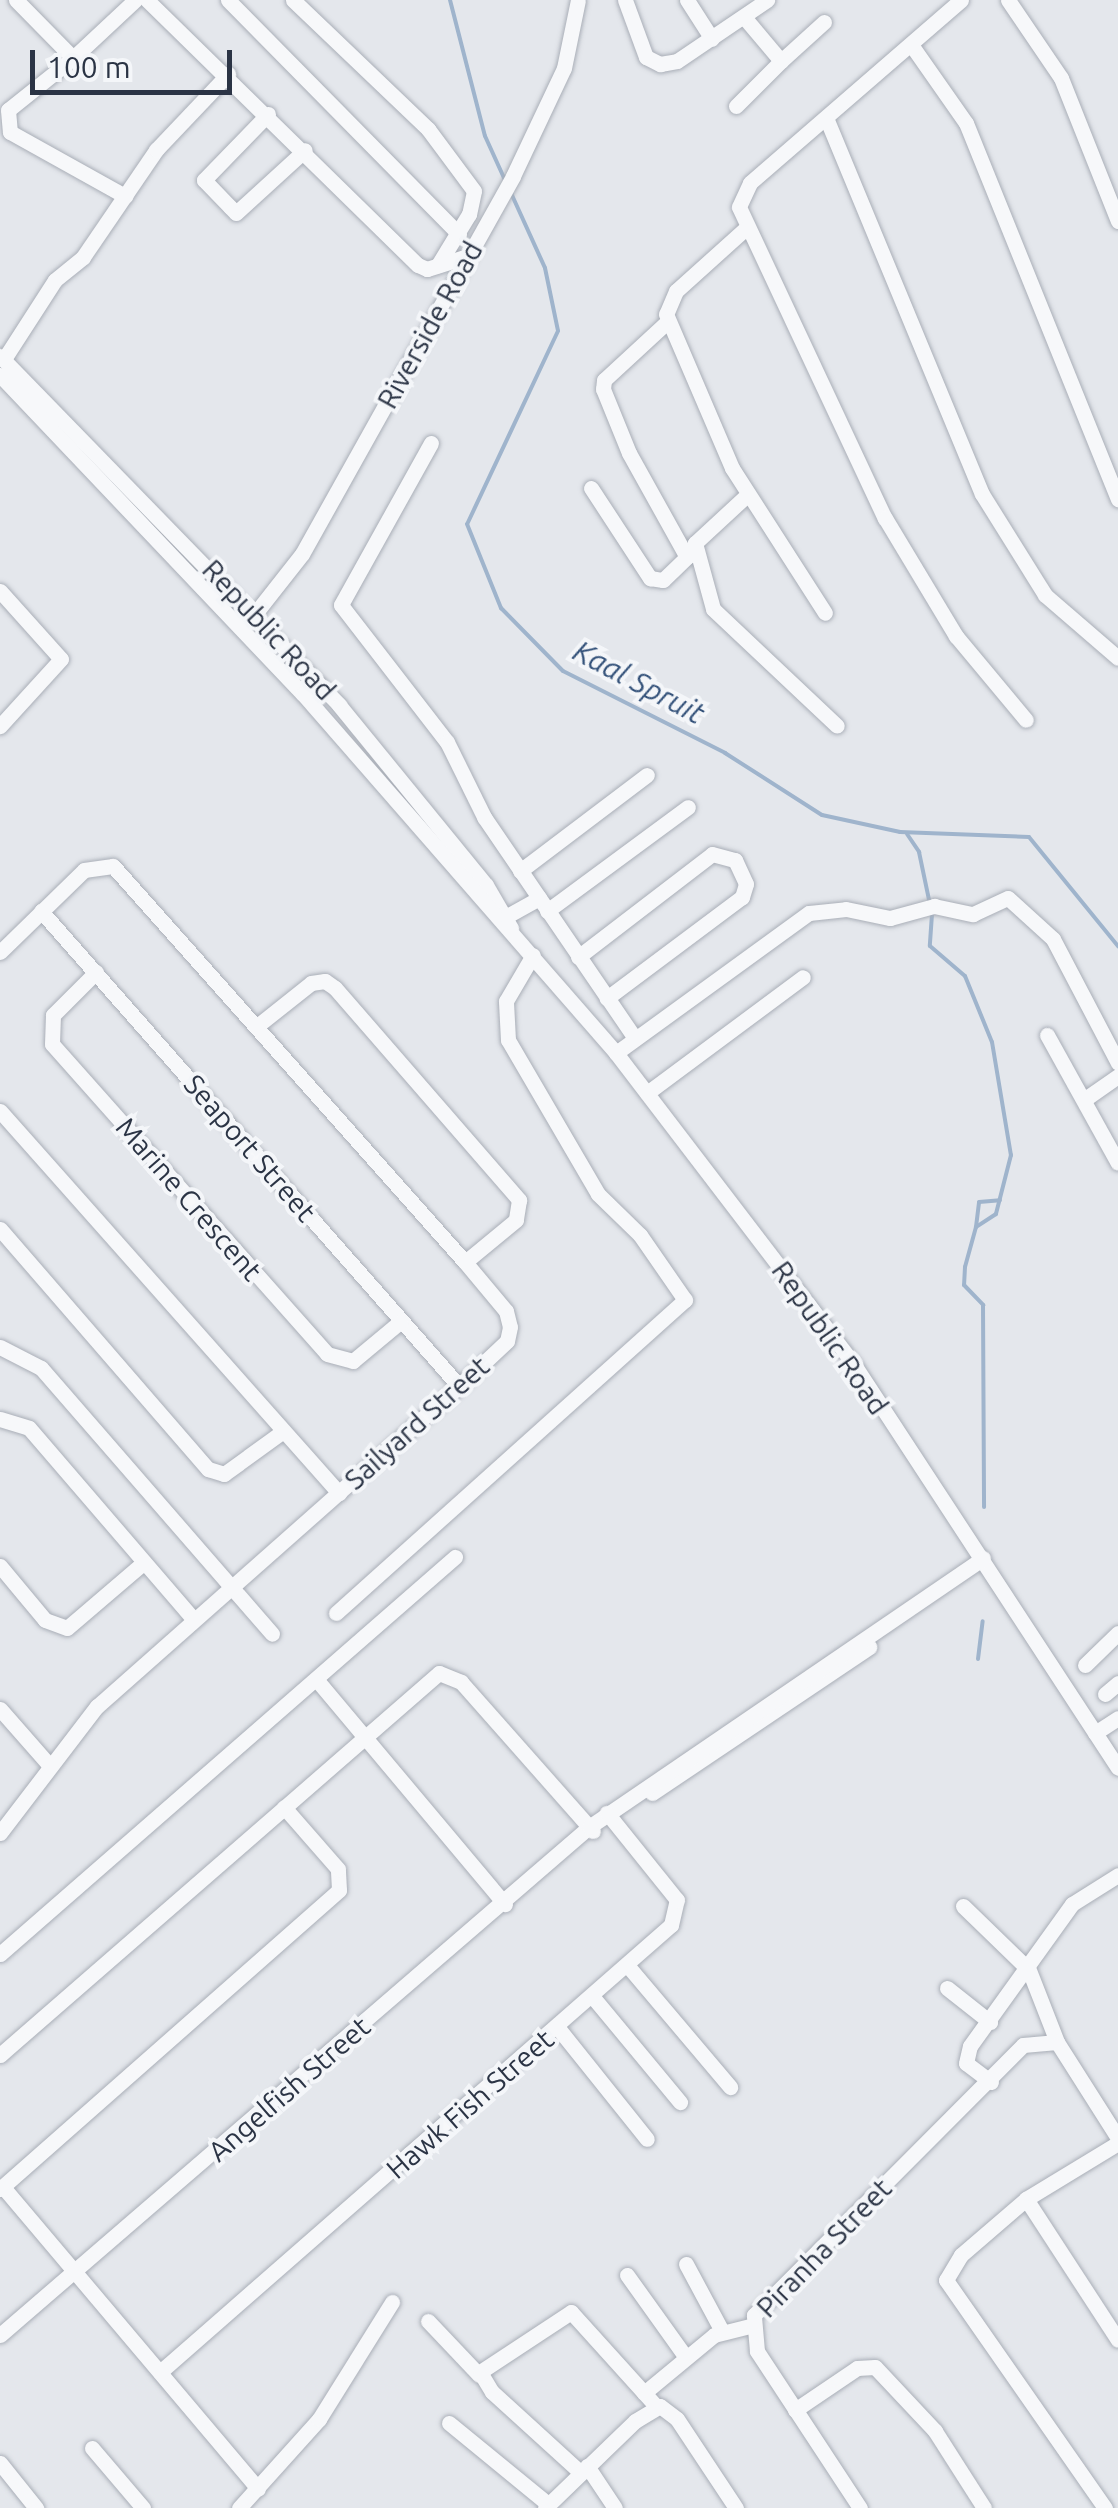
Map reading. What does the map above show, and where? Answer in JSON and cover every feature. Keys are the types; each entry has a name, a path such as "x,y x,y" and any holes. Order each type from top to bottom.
{"street":[{"path":"16,0 73,58"},
{"path":"125,196 10,132 5,120 8,110 73,58 135,0"},
{"path":"146,0 228,74 418,265 438,266 468,256"},
{"path":"228,0 458,234"},
{"path":"293,0 460,167 474,202 438,266"},
{"name":"Riverside Road","path":"241,630 302,554 513,176 564,68 578,0"},
{"path":"625,0 652,62 677,61 767,0"},
{"path":"688,0 712,40"},
{"path":"961,0 745,188 739,207 909,560 956,636 1026,720"},
{"path":"1008,0 1061,78 1118,221"},
{"path":"744,17 782,61"},
{"path":"736,106 824,22"},
{"path":"912,46 966,123 1118,500"},
{"path":"3,356 55,280 83,257 168,134 228,74"},
{"path":"268,114 204,180 236,214 305,150"},
{"path":"827,120 982,494 1045,596 1118,658"},
{"path":"746,228 676,291 668,321 604,380 603,389 629,453 690,554 720,620 837,726"},
{"path":"668,321 747,495 825,613"},
{"name":"Republic Road","path":"3,356 256,615 374,746 533,955 648,1094 845,1353 1118,1768"},
{"name":"Republic Road","path":"0,375 509,922"},
{"path":"430,443 341,605 447,742 472,796 635,1038"},
{"path":"591,488 650,578 663,580 690,554 704,530 747,495"},
{"path":"0,592 60,652 54,672 0,726"},
{"path":"520,870 647,775"},
{"path":"509,922 543,905 688,807"},
{"path":"578,957 712,854 724,852 734,860 746,884 742,896 607,998"},
{"name":"Sailyard Street","path":"0,1833 98,1706 459,1386 506,1341 510,1327 506,1312 465,1262 117,870 92,866 41,912"},
{"path":"616,1053 808,913 846,908 890,918 934,906 973,914 1008,898 1052,939 1118,1062"},
{"path":"0,952 41,912"},
{"name":"Seaport Street","path":"41,912 459,1386"},
{"path":"336,1612 685,1300 640,1235 598,1194 508,1040 506,1001 533,955"},
{"name":"Marine Crescent","path":"96,972 54,1015 52,1044 327,1354 353,1361 402,1321"},
{"path":"648,1094 804,977"},
{"path":"257,1026 316,981 330,984 348,1002 519,1200 516,1220 465,1262"},
{"path":"1047,1035 1118,1163"},
{"path":"1085,1099 1118,1076"},
{"path":"0,1111 339,1493"},
{"path":"0,1229 208,1469 224,1474 282,1432"},
{"path":"0,1347 41,1368 272,1634"},
{"path":"0,1419 28,1428 193,1619"},
{"path":"0,1954 455,1557"},
{"name":"Angelfish Street","path":"0,2335 592,1830 985,1561"},
{"path":"0,1566 45,1620 66,1628 143,1563"},
{"path":"1085,1665 1118,1633"},
{"path":"0,2056 439,1672 451,1675 592,1830"},
{"path":"316,1679 505,1904"},
{"path":"0,1709 50,1766"},
{"path":"1095,1733 1117,1721"},
{"path":"258,2488 1,2188 340,1890 338,1868 284,1806"},
{"name":"Hawk Fish Street","path":"160,2372 558,2028 628,1965 679,1911 610,1816"},
{"path":"991,2082 965,2059 1026,1966 1082,1894 1118,1875"},
{"path":"962,1906 1026,1966 1057,2042 1118,2141 1026,2199 961,2256 946,2286 1012,2370 1105,2508"},
{"path":"628,1965 730,2087"},
{"path":"947,1988 990,2022"},
{"path":"592,1996 680,2102"},
{"path":"558,2028 647,2139"},
{"name":"Piranha Street","path":"860,2508 756,2351 750,2326 760,2304 1028,2042 1057,2042"},
{"path":"1026,2199 1118,2340"},
{"path":"686,2264 722,2331"},
{"path":"627,2275 685,2356"},
{"path":"239,2508 319,2419 392,2302"},
{"path":"479,2375 572,2312 660,2407 736,2508"},
{"path":"428,2321 479,2375 584,2469 615,2508"},
{"path":"644,2392 685,2356 722,2331 750,2326"},
{"path":"795,2410 857,2368 875,2367 935,2431 984,2508"},
{"path":"450,2422 547,2506 584,2469 660,2407"},
{"path":"92,2448 144,2508"},
{"path":"0,2463 36,2508"}],"waterway":[{"name":"Kaal Spruit","path":"450,0 485,136 505,180"},
{"name":"Kaal Spruit","path":"511,193 545,268 558,331 467,524 501,608 563,671 725,753 822,815 900,832 1029,837 1118,946"},
{"path":"907,834 919,852 929,900"},
{"path":"932,914 930,946 965,976 992,1042 1011,1155 996,1214 976,1227 965,1267 964,1285 983,1305 984,1507"},
{"path":"976,1227 979,1202 1000,1200"},
{"path":"978,1659 983,1621"}]}
